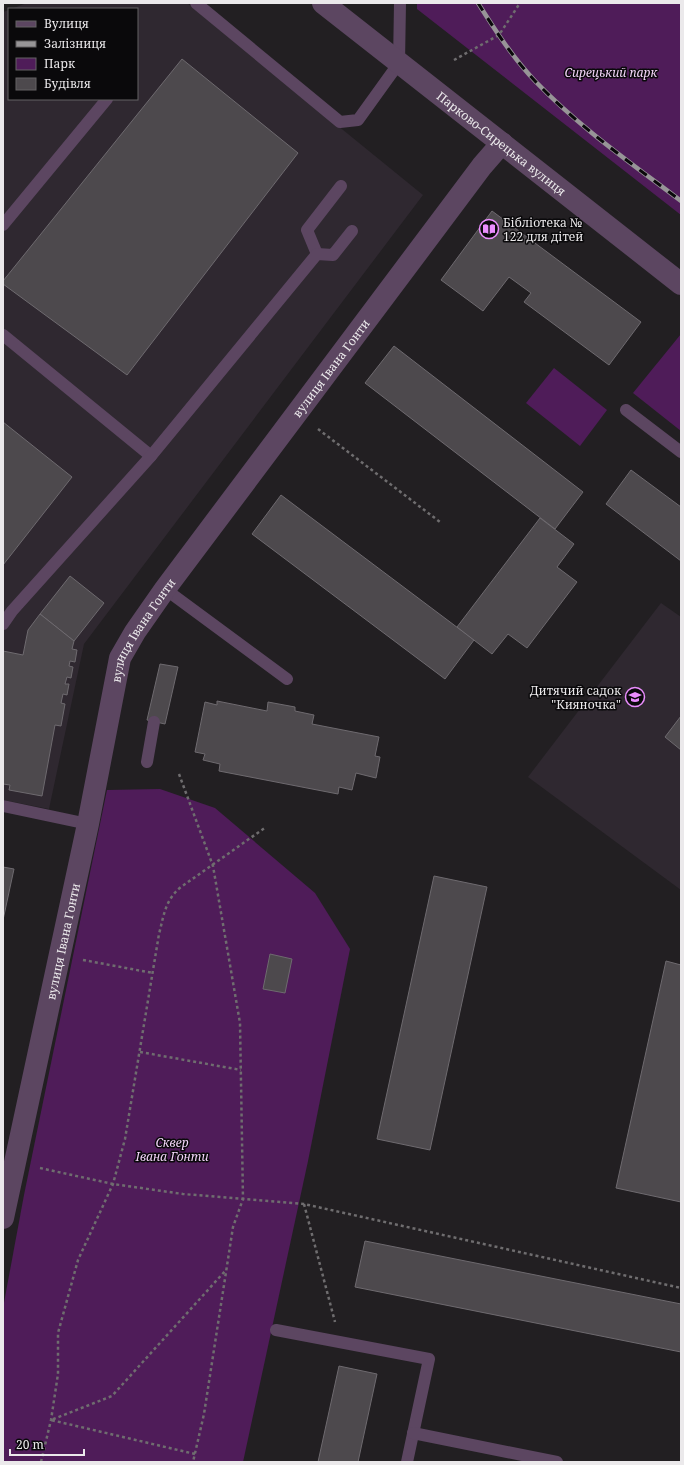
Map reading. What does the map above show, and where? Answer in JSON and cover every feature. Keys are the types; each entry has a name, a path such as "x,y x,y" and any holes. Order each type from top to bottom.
{"street":[{"name":"Парково-Сирецька вулиця","path":"323,3 681,284"},
{"name":"вулиця Івана Гонти","path":"4,1210 88,824 120,658 135,632 165,589 482,166 502,143"}],"lane":[{"path":"196,3 340,122 358,120 399,63 400,3"},
{"path":"3,225 106,100"},
{"path":"317,254 307,230 341,186"},
{"path":"317,254 333,255 352,231"},
{"path":"3,624 12,611 151,456 317,254"},
{"path":"3,335 151,456"},
{"path":"626,410 681,452"},
{"path":"165,589 287,679"},
{"path":"148,762 154,722"},
{"path":"3,806 88,824"},
{"path":"276,1330 429,1359 407,1462"},
{"path":"414,1433 558,1462"}],"path":[{"path":"454,60 499,36 520,3"},
{"path":"318,429 440,522"},
{"path":"179,774 213,866 240,1023 241,1070 243,1199 233,1227 204,1414 193,1462"},
{"path":"41,1462 51,1420 58,1374 58,1332 78,1260 113,1184 125,1139 152,973 165,910 171,895 266,827"},
{"path":"83,960 152,973"},
{"path":"140,1052 241,1070"},
{"path":"40,1168 113,1184 183,1194 304,1204 681,1288"},
{"path":"304,1204 340,1343"},
{"path":"51,1420 112,1396 226,1270"},
{"path":"51,1420 195,1454"}],"shaded area":[{"path":"27,3 187,3 423,195 84,644 49,809 3,800 3,12 8,10 8,100 138,100 138,8 14,8"},
{"name":"Дитячий садок \"Кияночка\"","path":"661,603 681,617 681,890 528,777"}],"green space":[{"name":"Сирецький парк","path":"417,3 681,3 681,215 417,9"},
{"path":"681,334 681,431 633,393"},
{"path":"554,368 607,410 580,446 526,403"},
{"name":"Сквер Івана Гонти","path":"160,789 215,808 315,893 350,949 308,1161 243,1462 3,1462 3,1308 24,1195 107,790"}],"building":[{"path":"182,59 298,153 127,375 3,284 3,281"},
{"path":"492,211 641,322 609,365 524,302 531,293 509,277 483,311 441,280"},
{"path":"394,346 583,492 555,529 365,383"},
{"path":"3,422 72,477 3,565"},
{"path":"631,470 681,507 681,561 606,504"},
{"path":"281,495 474,640 445,679 252,534"},
{"path":"540,518 574,544 557,567 577,582 527,648 508,634 492,654 457,627"},
{"path":"70,576 104,603 74,641 40,614"},
{"path":"40,614 74,641 72,649 77,650 75,662 70,661 69,666 73,667 71,678 67,677 65,684 69,684 67,695 63,694 61,703 65,704 61,726 55,725 42,796 9,790 10,785 3,784 3,651 23,655 28,630"},
{"path":"160,664 178,667 165,724 147,720"},
{"path":"217,701 267,711 268,702 295,707 295,711 314,715 312,724 379,737 375,756 380,757 376,778 356,773 352,790 339,787 338,794 219,771 220,764 203,760 205,754 195,752 205,702 217,705"},
{"path":"681,716 681,750 665,737"},
{"path":"3,867 14,869 3,920"},
{"path":"434,876 487,887 430,1150 377,1139"},
{"path":"270,954 292,959 285,993 263,989"},
{"path":"666,961 681,965 681,1202 616,1188"},
{"path":"365,1241 681,1304 681,1352 355,1287"},
{"path":"339,1366 377,1374 358,1462 318,1462"}],"railway":[{"path":"478,3 519,63 552,98 587,129 681,201"}],"place":[{"name":"Бібліотека № 122 для дітей","path":"489,229"},
{"name":"Дитячий садок \"Кияночка\"","path":"635,697"}]}
